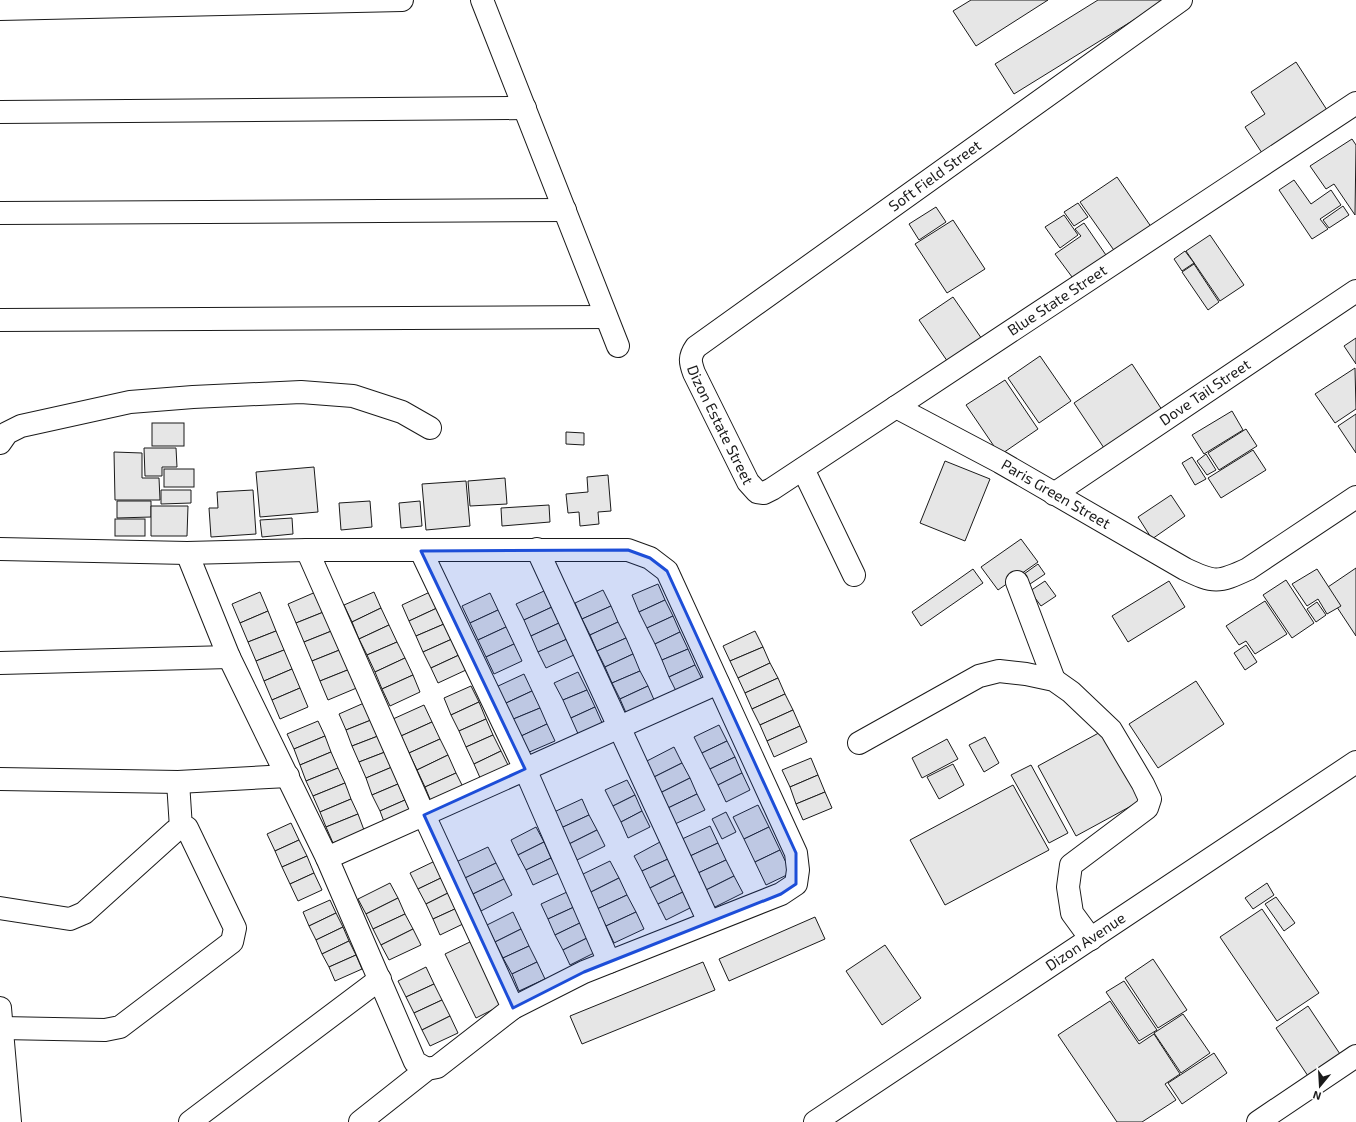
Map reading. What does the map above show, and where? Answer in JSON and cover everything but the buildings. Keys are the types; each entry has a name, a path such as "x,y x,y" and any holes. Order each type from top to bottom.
{"street":[{"path":"0,9 402,0"},
{"path":"482,0 618,346"},
{"name":"Soft Field Street","path":"691,355 704,341 1180,0"},
{"name":"Blue State Street","path":"757,492 764,493 772,489 803,469 1356,103"},
{"path":"0,112 525,108"},
{"path":"0,213 565,210"},
{"name":"Dove Tail Street","path":"1054,494 1356,291"},
{"path":"0,320 606,317"},
{"name":"Dizon Estate Street","path":"691,355 690,363 694,373 748,482 757,492"},
{"path":"0,443 7,433 21,426 130,402 193,397 301,392 353,396 402,412 430,428"},
{"name":"Paris Green Street","path":"896,407 1000,462 1185,569 1214,581 1231,577 1248,570 1356,497"},
{"path":"803,469 854,575"},
{"path":"0,549 187,553 307,550 628,550 650,558 667,571 796,853 798,870 796,884 781,894 584,972 513,1008 437,1067 427,1069 360,1122"},
{"path":"537,549 709,922"},
{"path":"307,550 424,815 513,1008"},
{"path":"421,551 525,769 609,962"},
{"path":"187,553 229,657 327,858 415,1062 427,1069"},
{"path":"1017,582 1054,680"},
{"path":"0,663 229,657"},
{"path":"858,743 979,676 999,671 1026,674 1054,680 1071,692 1111,730 1143,784 1150,799 1147,808 1071,864 1068,887 1072,913 1091,939"},
{"path":"327,858 718,682"},
{"name":"Dizon Avenue","path":"815,1122 1356,762"},
{"path":"0,779 178,782 288,776"},
{"path":"178,782 181,828"},
{"path":"0,908 70,919 84,913 175,831 181,828 187,828 235,928 232,942 120,1027 105,1030 1,1018 10,1122"},
{"path":"190,1122 380,979"},
{"path":"1258,1122 1356,1056"}],"highlighted area":[{"path":"628,550 650,558 667,571 796,853 796,884 781,894 584,972 513,1008 424,815 525,769 421,551"}]}
